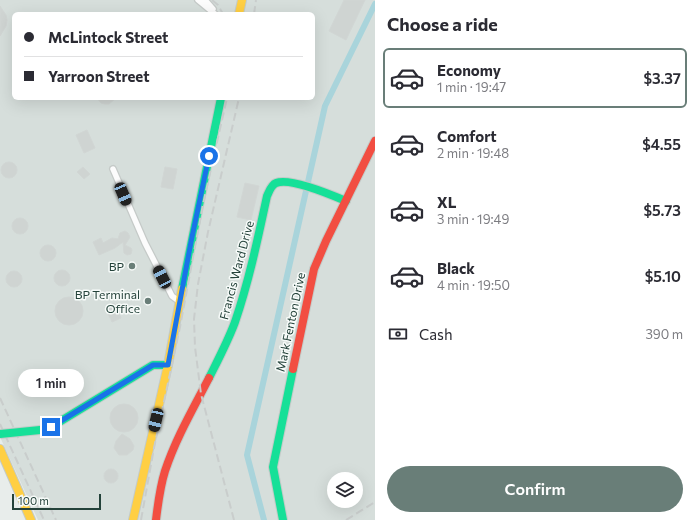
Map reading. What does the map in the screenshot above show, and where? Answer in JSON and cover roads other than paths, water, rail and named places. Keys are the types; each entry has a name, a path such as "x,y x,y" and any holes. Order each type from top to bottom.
{"street":[{"path":"198,0 213,12"},
{"path":"205,0 214,12"},
{"path":"239,12 242,0"},
{"path":"134,520 168,365 191,242 221,100"},
{"name":"Mark Fenton Drive","path":"283,520 274,474 276,454 314,269 375,140"},
{"path":"113,169 145,243 172,296 180,302"},
{"name":"Francis Ward Drive","path":"156,520 157,507 169,457 209,380 228,339 246,288 267,196 276,183 283,181 322,191 346,201"},
{"path":"0,434 40,430 51,427 153,365 168,365"},
{"path":"1,453 31,520"}],"waterway":[{"path":"264,520 247,455 325,106 375,4"}],"railway":[{"path":"212,0 218,5 222,12"},
{"path":"254,12 256,0"},
{"path":"141,520 203,204 227,100"},
{"path":"234,520 201,394 195,347 194,319 198,284 208,232 239,100"},
{"path":"0,398 56,520"},
{"path":"0,424 44,520"},
{"path":"346,520 375,502"}],"place":[{"name":"BP","path":"132,266"},
{"name":"BP Terminal Office","path":"148,301"}]}
